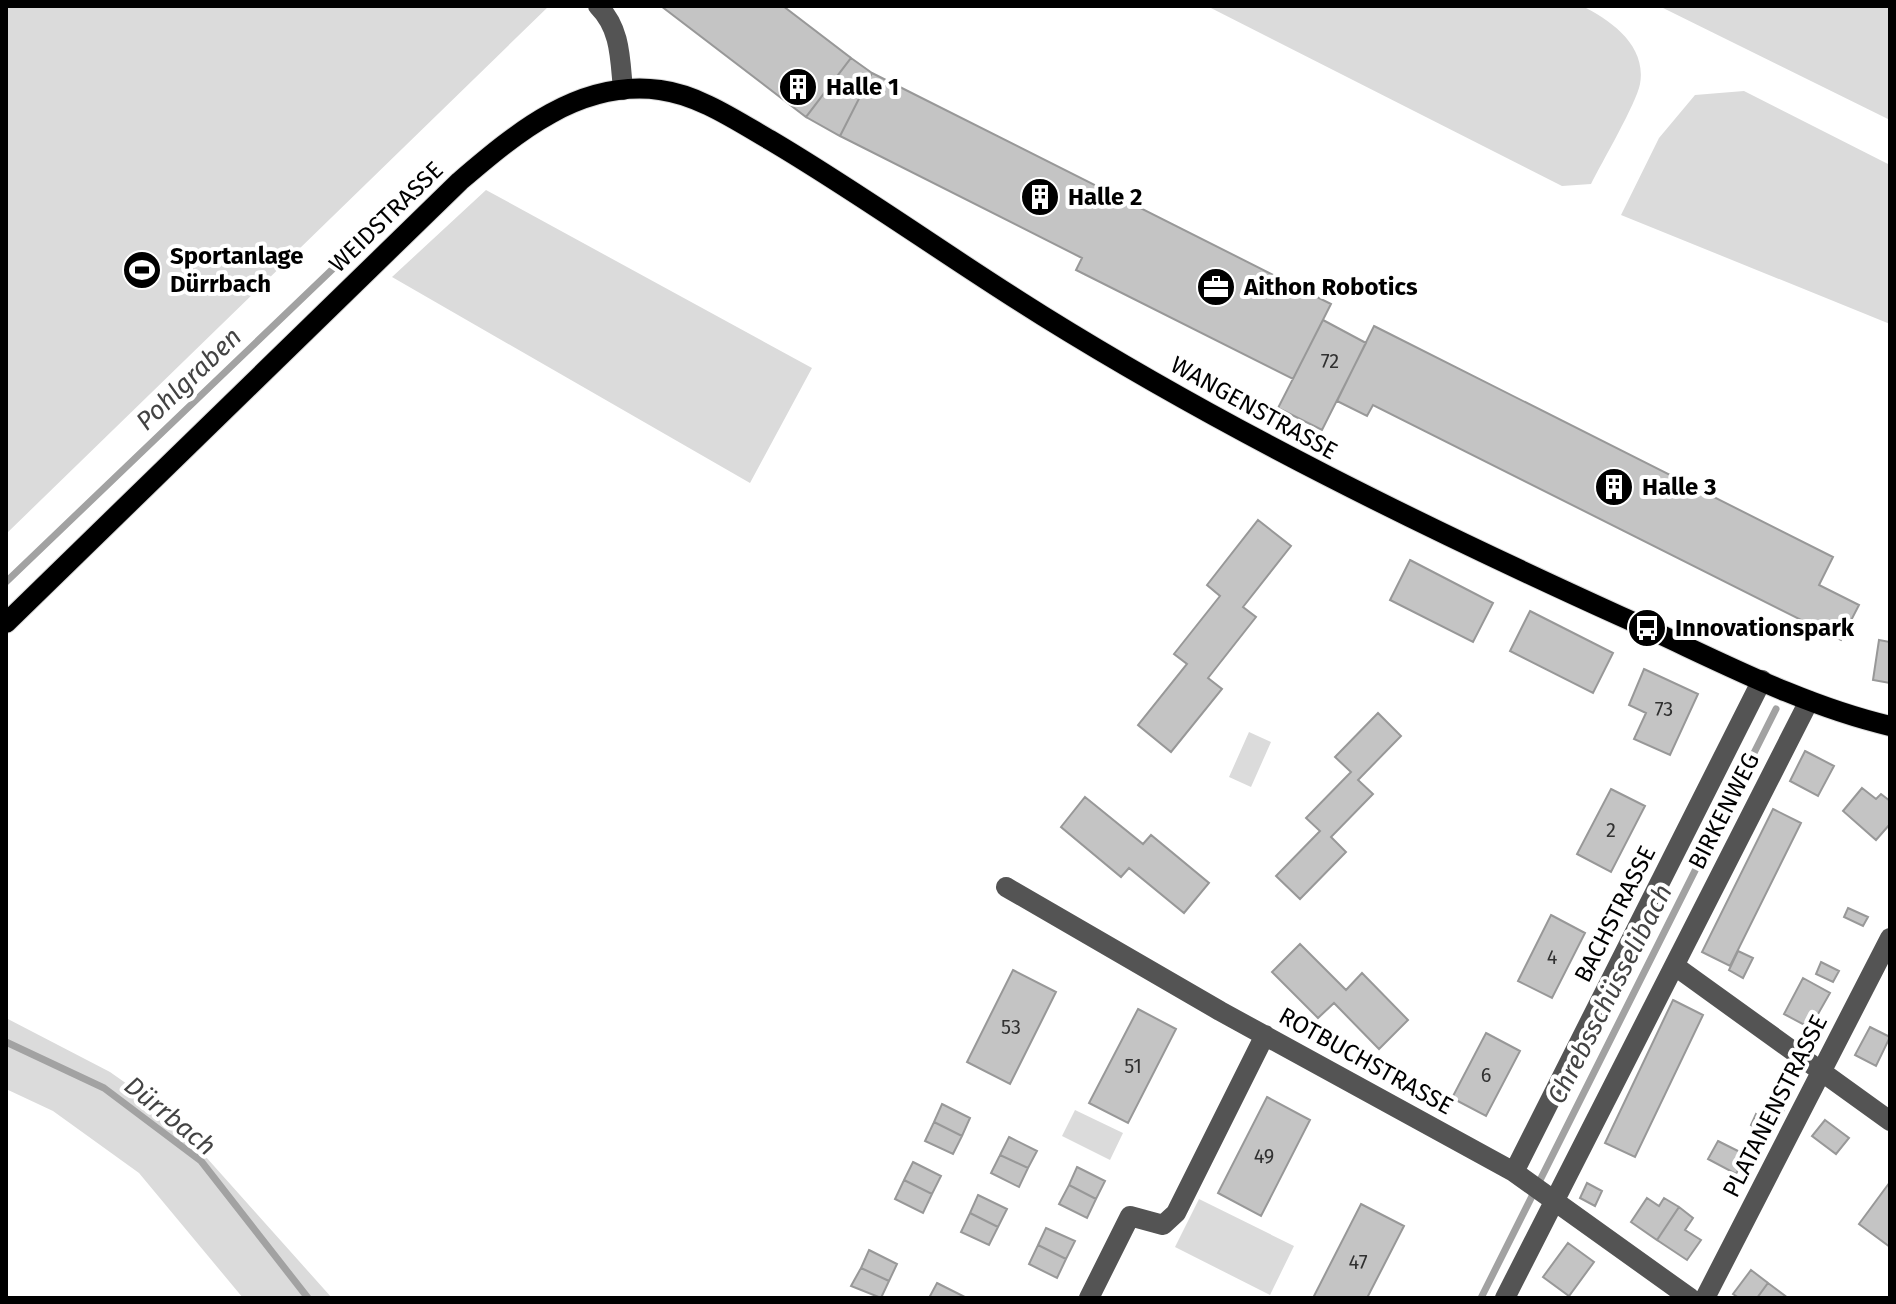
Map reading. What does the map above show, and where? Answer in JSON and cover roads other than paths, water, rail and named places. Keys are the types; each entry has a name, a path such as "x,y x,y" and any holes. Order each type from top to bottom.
{"main road":[{"name":"WEIDSTRASSE","path":"6,623 460,181 543,117 568,104 623,90"},
{"name":"WANGENSTRASSE","path":"623,90 662,90 717,109 806,162 1045,318 1258,442 1387,508 1809,701 1890,726"}],"street":[{"path":"598,6 612,23 618,41 623,90"},
{"name":"BACHSTRASSE","path":"1519,1176 1762,680"},
{"name":"BIRKENWEG","path":"1505,1298 1550,1198 1675,966 1809,701"},
{"name":"ROTBUCHSTRASSE","path":"1006,887 1519,1176 1690,1298"},
{"name":"PLATANENSTRASSE","path":"1705,1298 1890,938"},
{"path":"1675,966 1890,1121"},
{"path":"1089,1298 1130,1216 1163,1225 1176,1213 1265,1035"}],"waterway":[{"name":"Pohlgraben","path":"6,582 435,171"},
{"name":"Chrebsschüsselibach","path":"1481,1298 1776,709"},
{"name":"Dürrbach","path":"6,1042 104,1088 201,1161 308,1298"}],"place":[{"name":"Halle 1","path":"798,87"},
{"name":"Halle 2","path":"1040,197"},
{"name":"Sportanlage Dürrbach","path":"142,270"},
{"name":"Aithon Robotics","path":"1216,287"},
{"name":"Halle 3","path":"1614,487"},
{"name":"Innovationspark","path":"1647,628"}]}
